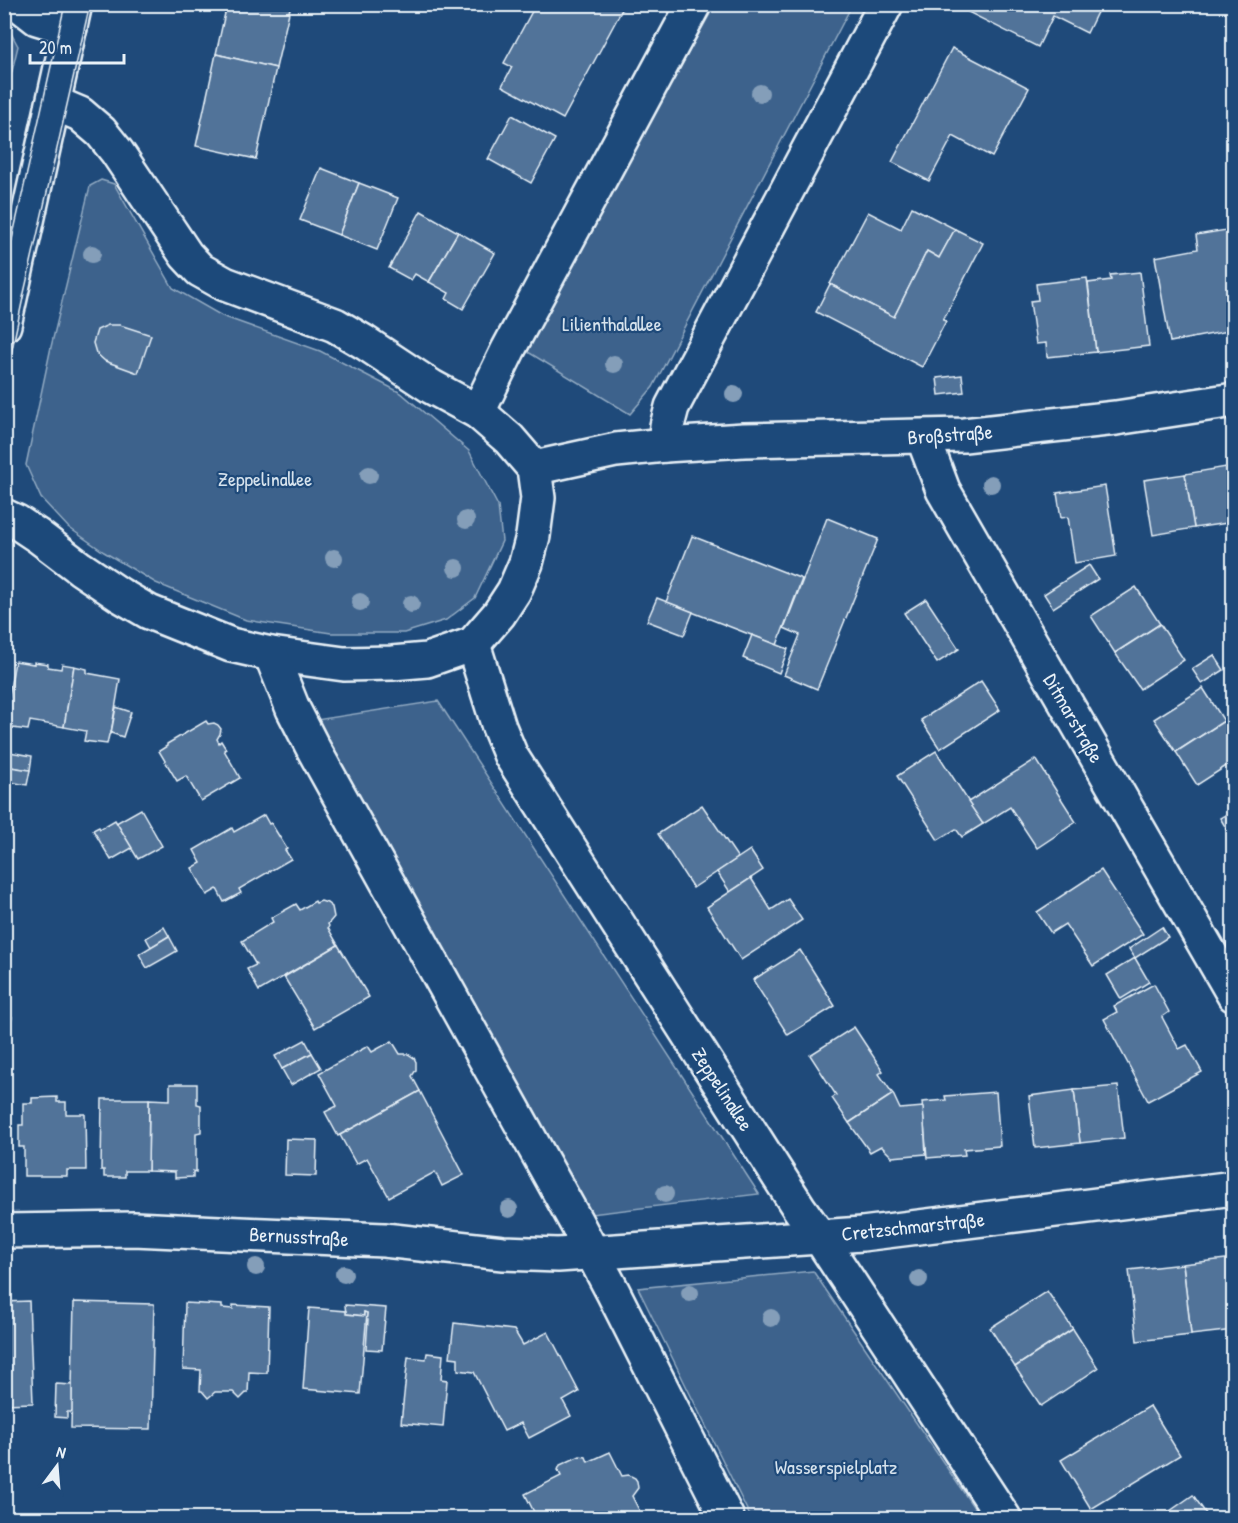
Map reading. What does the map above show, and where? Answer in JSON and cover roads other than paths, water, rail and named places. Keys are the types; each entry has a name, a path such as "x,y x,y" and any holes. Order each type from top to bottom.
{"street":[{"path":"4,325 72,16 37,18 19,4"},
{"path":"478,412 508,350 694,4"},
{"path":"534,468 616,450 665,445 672,408 886,4"},
{"path":"4,516 39,536 80,568 149,612 231,645 271,654 344,664 392,663 427,660 473,644 499,614 514,591 526,563 533,536 538,498 534,468 509,439 478,412 432,387 335,325 225,284 200,270 186,255 101,132 80,114 54,103"},
{"name":"Broßstraße","path":"665,445 744,440 964,435 1116,418 1233,400"},
{"name":"Ditmarstraße","path":"923,437 943,490 1233,995"},
{"name":"Zeppelinallee","path":"473,644 499,727 511,756 793,1198 1004,1518"},
{"path":"271,654 293,709 314,750 592,1253 727,1518"},
{"name":"Cretzschmarstraße","path":"592,1253 862,1234 1233,1188"},
{"name":"Bernusstraße","path":"4,1231 134,1229 384,1240 503,1253 558,1255 592,1253"}],"tram line":[{"path":"4,275 65,4"},
{"path":"4,387 90,4"}],"park label":[{"name":"Lilienthalallee","path":"612,323"},
{"name":"Wasserspielplatz","path":"836,1466"}]}
